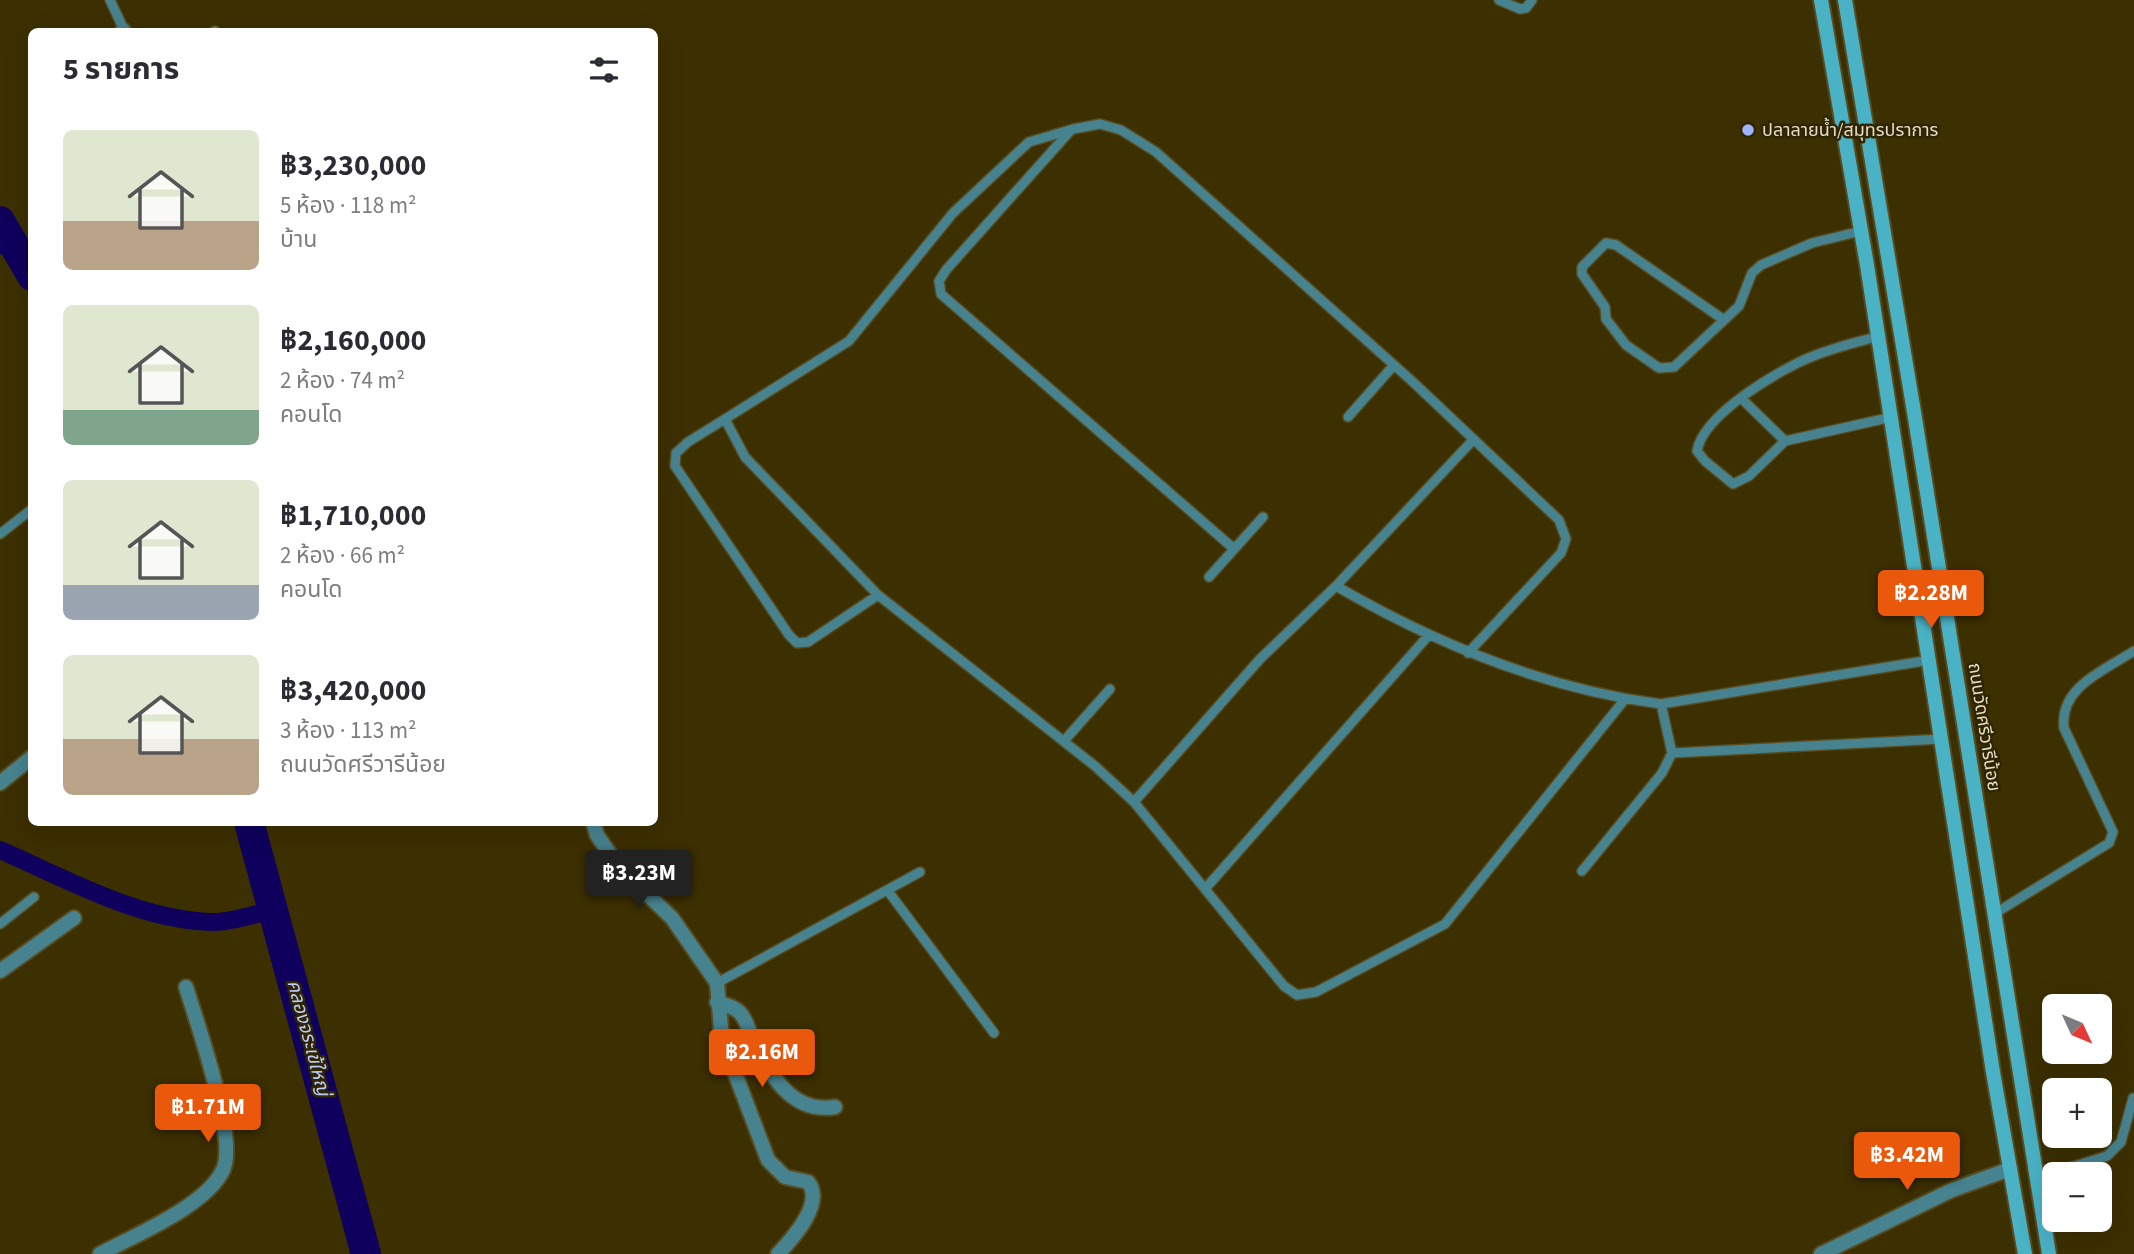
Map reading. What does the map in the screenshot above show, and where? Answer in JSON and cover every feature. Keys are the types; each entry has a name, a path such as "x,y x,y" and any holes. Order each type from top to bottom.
{"main road":[{"path":"1845,4 1822,6 1892,417 2025,1254"},
{"name":"ถนนวัดศรีวารีน้อย","path":"1845,4 2049,1254"}],"street":[{"path":"0,783 28,760"},
{"path":"595,826 618,866 673,918 717,982 722,1039 768,1160 785,1177 808,1182 813,1187 814,1197 808,1213 778,1254"},
{"path":"0,971 74,918"},
{"path":"100,1254 200,1196 224,1168 227,1152 221,1110 186,987"},
{"path":"717,1002 741,1014 754,1043 782,1088 793,1099 821,1109 835,1107"},
{"path":"1821,1254 1952,1190 2010,1169"}],"lane":[{"path":"110,0 122,28"},
{"path":"1499,0 1520,9 1526,8 1532,0"},
{"path":"878,595 808,642 797,643 675,466 676,453 688,442 849,341 953,213 1029,142 1100,124 1121,130 1156,152 1394,365 1559,520 1566,538 1561,553 1468,653"},
{"path":"1073,129 946,270 939,281 941,294 1233,548"},
{"path":"1724,320 1616,245 1606,243 1599,247 1582,267 1582,274 1605,307 1606,320 1626,345 1659,368 1674,367 1739,306 1752,273 1761,265 1812,243 1861,231"},
{"path":"1878,336 1816,355 1786,369 1727,410 1699,442 1697,451 1733,484 1740,482 1785,441 1892,417"},
{"path":"1348,417 1394,365"},
{"path":"1742,398 1785,441"},
{"path":"725,419 746,457 878,595 1064,741 1134,802 1284,986 1297,995 1316,992 1445,924 1625,699"},
{"path":"1134,802 1260,659 1336,586 1473,440"},
{"path":"0,534 28,512"},
{"path":"1209,577 1263,517"},
{"path":"1336,586 1428,636 1468,653 1625,699 1661,704 1930,660"},
{"path":"1205,889 1428,636"},
{"path":"1994,914 2109,843 2113,832 2064,728 2063,715 2072,694 2081,685 2134,652"},
{"path":"1064,741 1110,689"},
{"path":"1582,871 1643,798 1662,773 1672,753 1661,704"},
{"path":"1672,753 1942,739"},
{"path":"717,982 920,872"},
{"path":"888,891 994,1033"},
{"path":"0,924 34,897"},
{"path":"2036,1178 2107,1156 2117,1150 2133,1098"}],"waterway":[{"name":"คลองจระเข้ใหญ่","path":"0,221 28,269"},
{"path":"0,252 12,242"},
{"name":"คลองจระเข้ใหญ่","path":"250,826 366,1254"},
{"path":"0,850 104,897 186,920 221,922 273,910"}],"place":[{"name":"ปลาลายน้ำ/สมุทรปราการ","path":"1748,130"}]}
